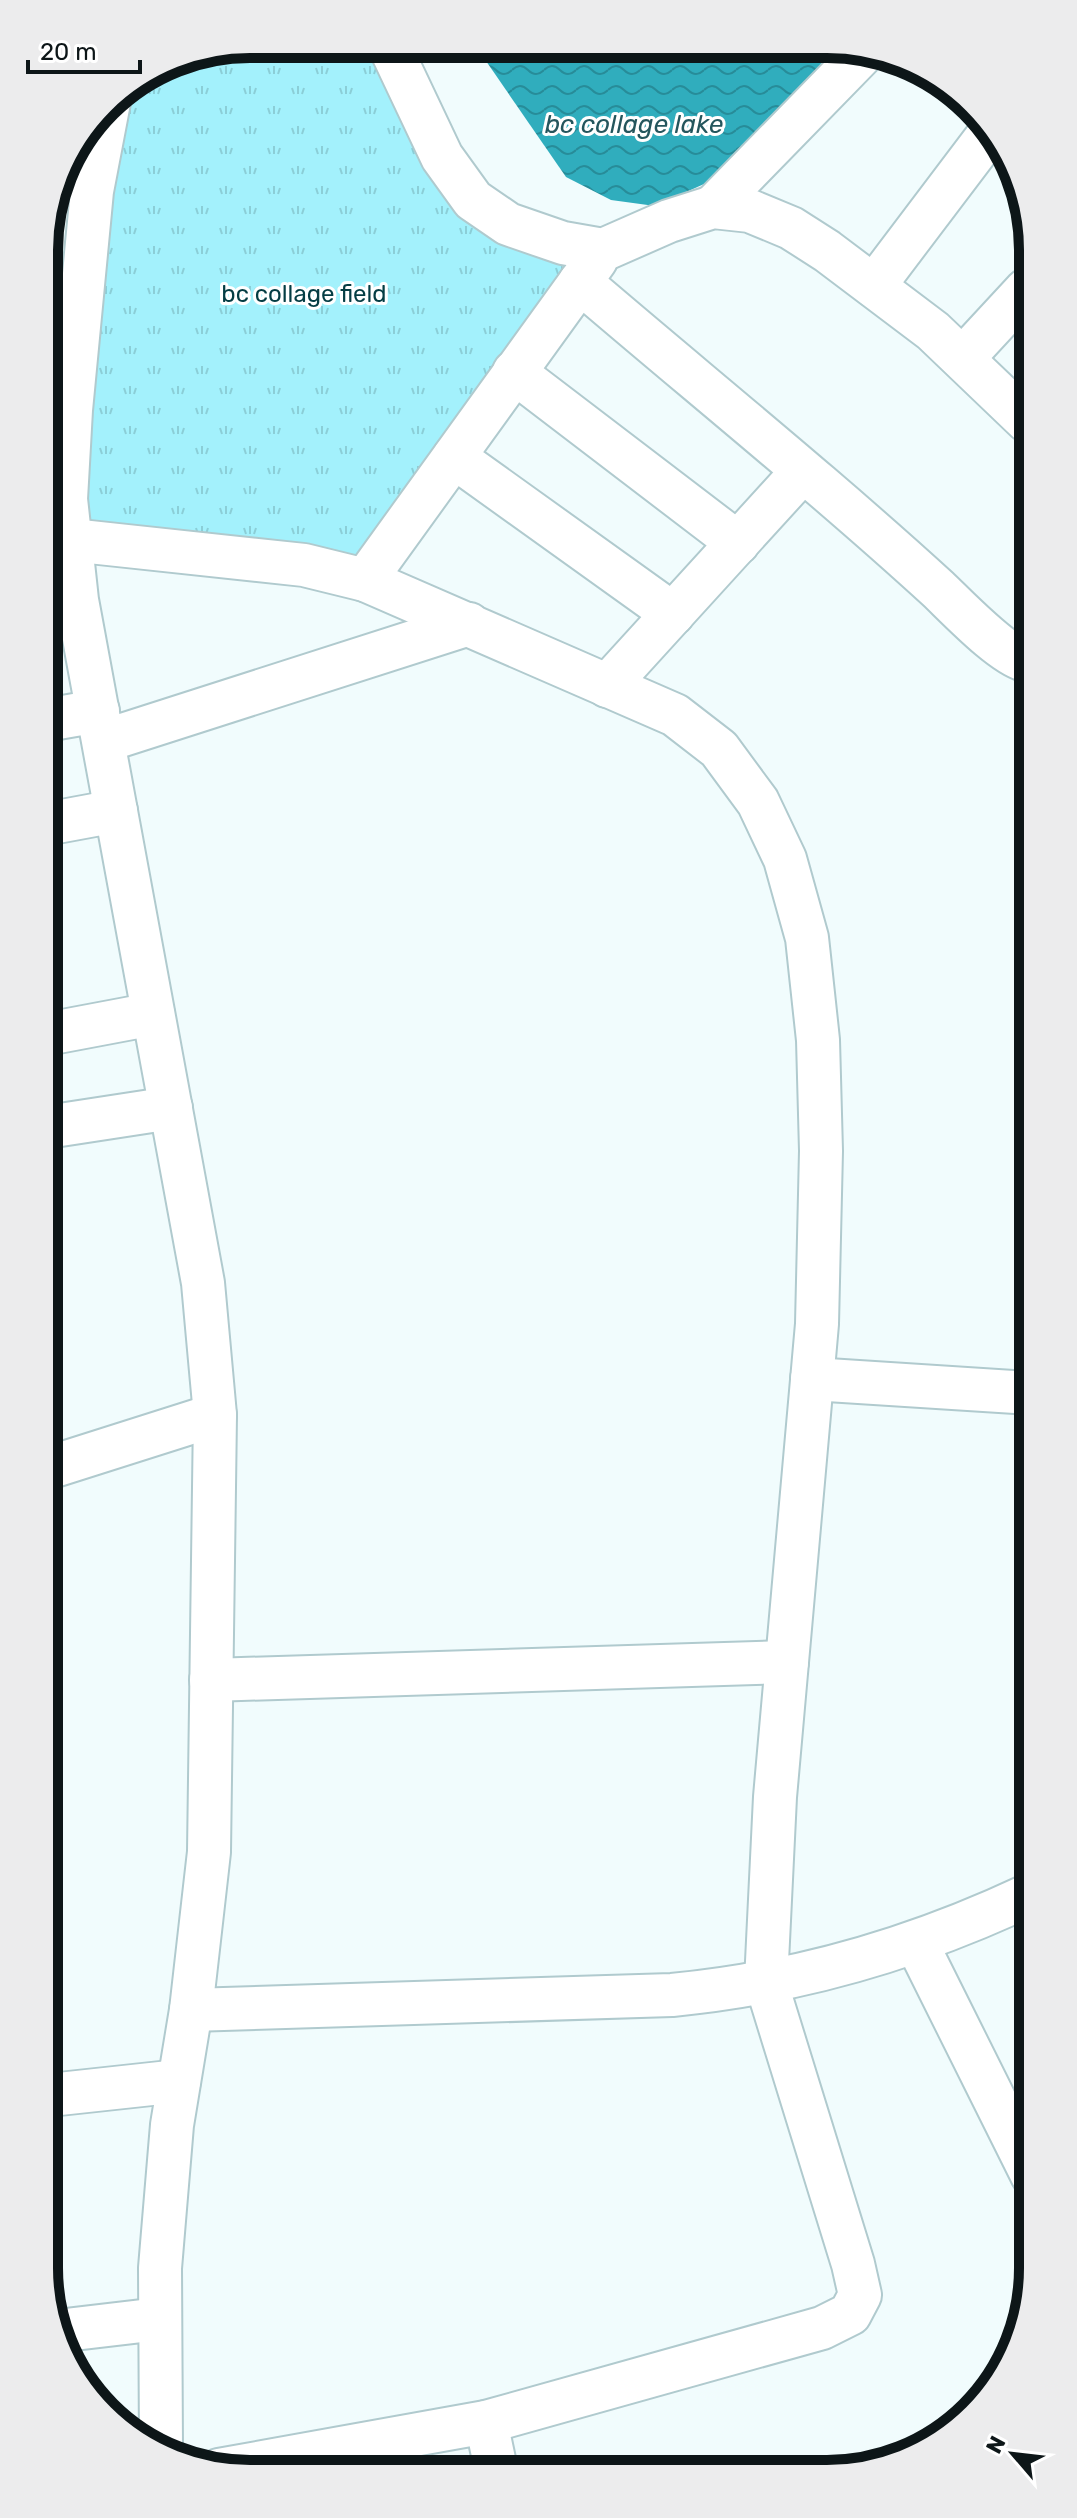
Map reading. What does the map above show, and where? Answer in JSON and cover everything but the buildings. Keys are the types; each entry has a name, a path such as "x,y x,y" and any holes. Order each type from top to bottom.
{"street":[{"path":"395,58 442,157 473,200 508,224 563,243 591,266 802,472 1019,659"},
{"path":"713,207 856,61"},
{"path":"58,489 71,410 92,191 105,125"},
{"path":"874,286 984,141"},
{"path":"365,580 591,266 669,221 713,207 750,211 791,228 933,331 1019,413"},
{"path":"963,358 1019,298"},
{"path":"514,372 738,543"},
{"path":"454,457 673,614"},
{"path":"607,686 802,472"},
{"path":"58,506 71,540 62,603 101,726 203,1283 215,1415 209,1852 191,2010 172,2125 160,2268 161,2438"},
{"path":"71,540 304,565 365,580 675,715 719,749 758,802 785,859 807,938 818,1040 821,1151 817,1324 770,1871 766,1982 860,2295 850,2314 822,2328 486,2422 275,2460"},
{"path":"58,721 101,726 469,624"},
{"path":"58,822 116,811"},
{"path":"58,1032 153,1014"},
{"path":"58,1125 171,1108"},
{"path":"812,1379 1019,1392"},
{"path":"58,1465 215,1415"},
{"path":"211,1680 787,1662"},
{"path":"191,2010 672,1995 727,1990 797,1977 916,1942 977,1920 1019,1900"},
{"path":"916,1942 1019,2149"},
{"path":"58,2094 179,2081"},
{"path":"68,2330 159,2319"},
{"path":"486,2422 494,2460"}],"green space":[{"name":"bc collage field","path":"379,58 391,92 576,280 328,589 80,559 105,184 127,103 165,78 188,68 225,60"}],"water":[{"name":"bc collage lake","path":"484,58 834,58 733,171 655,206 611,200 566,177"}]}
